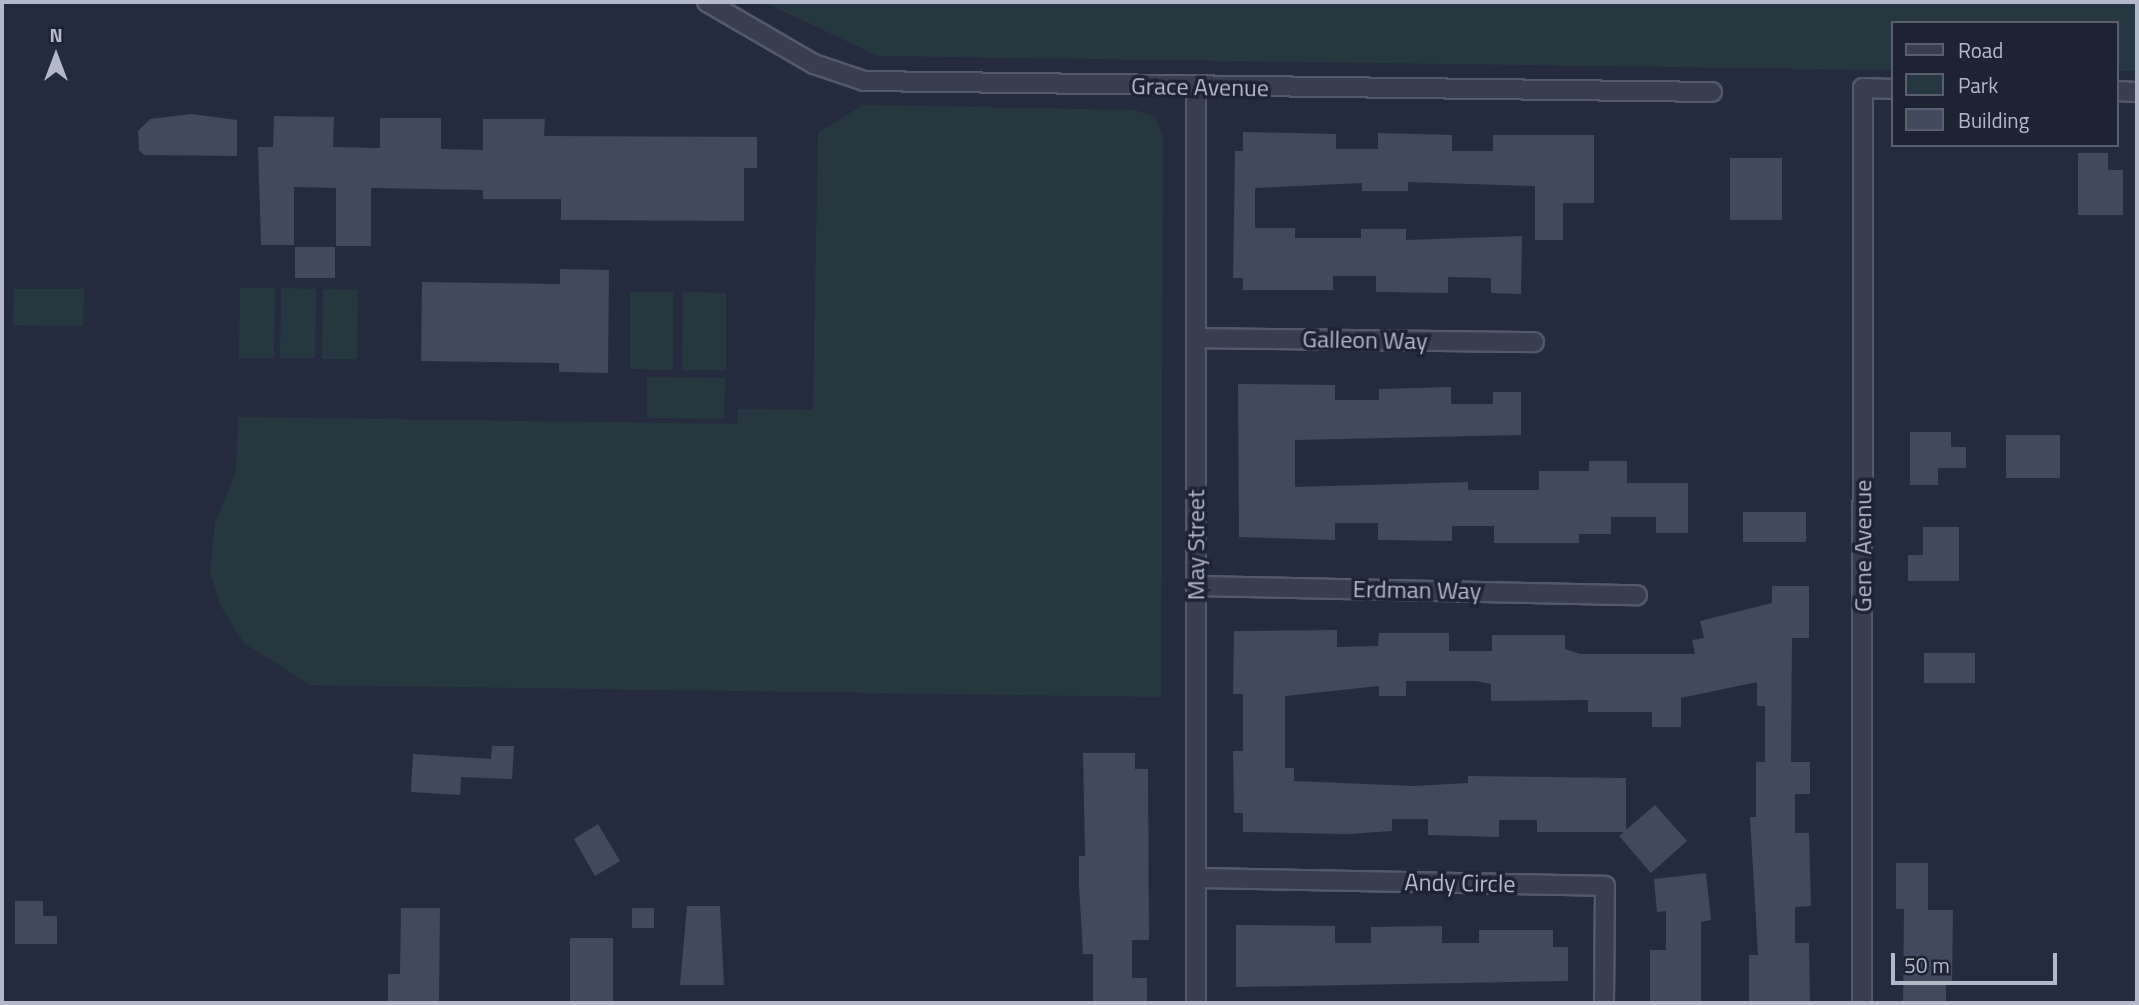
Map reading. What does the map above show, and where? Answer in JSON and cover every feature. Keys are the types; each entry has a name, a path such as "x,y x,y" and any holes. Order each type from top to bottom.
{"street":[{"name":"Grace Avenue","path":"707,2 814,64 864,81 1713,92"},
{"name":"May Street","path":"1196,87 1196,1003"},
{"name":"Gene Avenue","path":"1862,1003 1863,88 1890,89"},
{"path":"2118,91 2137,92"},
{"name":"Galleon Way","path":"1196,338 1534,342"},
{"name":"Erdman Way","path":"1196,586 1637,595"},
{"name":"Andy Circle","path":"1197,878 1605,886 1604,1003"}],"green space":[{"path":"764,2 2137,2 2137,71 2118,71 2118,21 1890,21 1890,70 878,56"},
{"path":"863,105 1135,110 1155,117 1163,138 1161,697 310,685 244,643 220,605 210,572 215,523 236,471 238,417 737,424 738,409 813,410 818,133"},
{"path":"240,288 275,288 274,358 239,358"},
{"path":"281,288 316,289 315,358 280,358"},
{"path":"14,289 84,289 83,326 13,325"},
{"path":"323,289 358,290 357,359 322,359"},
{"path":"630,292 673,292 673,370 630,369"},
{"path":"683,292 726,293 726,370 682,370"},
{"path":"647,377 725,378 724,419 647,418"}],"building":[{"path":"191,114 237,120 237,156 144,155 139,150 138,131 150,119"},
{"path":"274,116 334,117 333,147 380,148 380,118 441,118 441,149 483,150 483,119 545,119 544,136 757,137 757,168 744,168 744,221 561,220 561,199 483,199 483,190 371,188 371,246 336,246 336,188 294,187 294,245 261,245 258,147 273,147"},
{"path":"1243,132 1336,134 1336,149 1378,149 1378,133 1452,135 1452,151 1493,151 1493,135 1594,135 1594,203 1563,203 1563,240 1535,240 1535,186 1408,182 1408,191 1362,191 1362,183 1255,188 1255,228 1295,228 1295,238 1361,238 1361,229 1406,229 1406,240 1522,236 1521,294 1491,293 1491,278 1448,277 1448,293 1376,292 1376,276 1333,276 1333,290 1243,290 1243,278 1233,278 1235,151 1243,151"},
{"path":"2078,153 2108,153 2108,170 2123,170 2123,215 2078,215"},
{"path":"1730,158 1782,158 1782,220 1730,220"},
{"path":"295,247 335,247 335,278 295,278"},
{"path":"560,269 609,270 608,373 559,372 559,363 421,361 422,282 560,284"},
{"path":"1238,384 1335,385 1335,400 1379,400 1379,389 1451,387 1451,404 1493,404 1493,392 1521,392 1521,435 1295,440 1295,487 1468,482 1468,490 1539,490 1539,471 1589,471 1589,461 1627,461 1627,483 1688,483 1688,533 1656,533 1656,517 1611,517 1611,534 1579,534 1579,543 1494,543 1494,526 1452,526 1452,541 1378,540 1378,523 1335,523 1335,540 1239,537"},
{"path":"1910,432 1951,432 1951,447 1966,447 1966,468 1938,468 1938,485 1910,485"},
{"path":"2006,435 2060,435 2060,478 2006,478"},
{"path":"1743,512 1806,512 1806,542 1743,542"},
{"path":"1923,527 1959,527 1959,581 1908,581 1908,555 1923,555"},
{"path":"1772,586 1809,586 1809,638 1792,638 1791,762 1810,762 1810,794 1795,794 1795,833 1809,833 1811,906 1795,907 1795,943 1809,943 1810,1003 1749,1003 1749,955 1758,955 1750,817 1756,817 1756,762 1765,762 1765,706 1757,706 1757,682 1681,698 1681,727 1652,727 1652,712 1588,712 1588,700 1491,701 1491,684 1476,681 1406,681 1406,696 1379,696 1379,686 1285,696 1285,768 1294,768 1294,781 1413,786 1468,783 1468,776 1626,778 1626,830 1655,805 1687,841 1651,873 1619,836 1624,832 1537,832 1537,820 1499,820 1499,837 1428,835 1428,819 1392,819 1392,831 1348,834 1243,832 1243,813 1234,813 1233,751 1243,751 1243,694 1233,694 1234,631 1337,630 1337,647 1378,646 1379,633 1449,633 1449,651 1492,651 1492,635 1565,635 1565,649 1580,654 1695,654 1692,640 1704,638 1700,621 1772,603"},
{"path":"1924,653 1975,653 1975,683 1924,683"},
{"path":"492,746 514,746 512,779 461,777 460,795 411,792 413,754 491,759"},
{"path":"1083,753 1135,753 1135,769 1148,769 1149,940 1132,940 1132,978 1147,978 1147,1003 1093,1003 1093,954 1083,954 1079,886 1079,856 1085,856"},
{"path":"598,824 620,861 595,876 574,839"},
{"path":"1896,863 1928,863 1928,910 1953,910 1952,985 1946,985 1946,1003 1903,1003 1904,909 1896,909"},
{"path":"1706,873 1711,920 1701,922 1701,1003 1650,1003 1650,950 1666,950 1666,911 1657,912 1654,879"},
{"path":"15,901 43,901 43,916 57,916 57,944 15,944"},
{"path":"687,906 720,906 724,985 680,985"},
{"path":"401,908 440,908 439,1003 388,1003 388,974 400,974"},
{"path":"632,908 654,908 654,928 632,928"},
{"path":"1236,925 1335,926 1335,943 1371,943 1371,927 1442,926 1442,943 1479,943 1479,930 1553,930 1553,947 1568,947 1568,981 1236,987"},
{"path":"570,938 613,938 613,1003 570,1003"}]}
